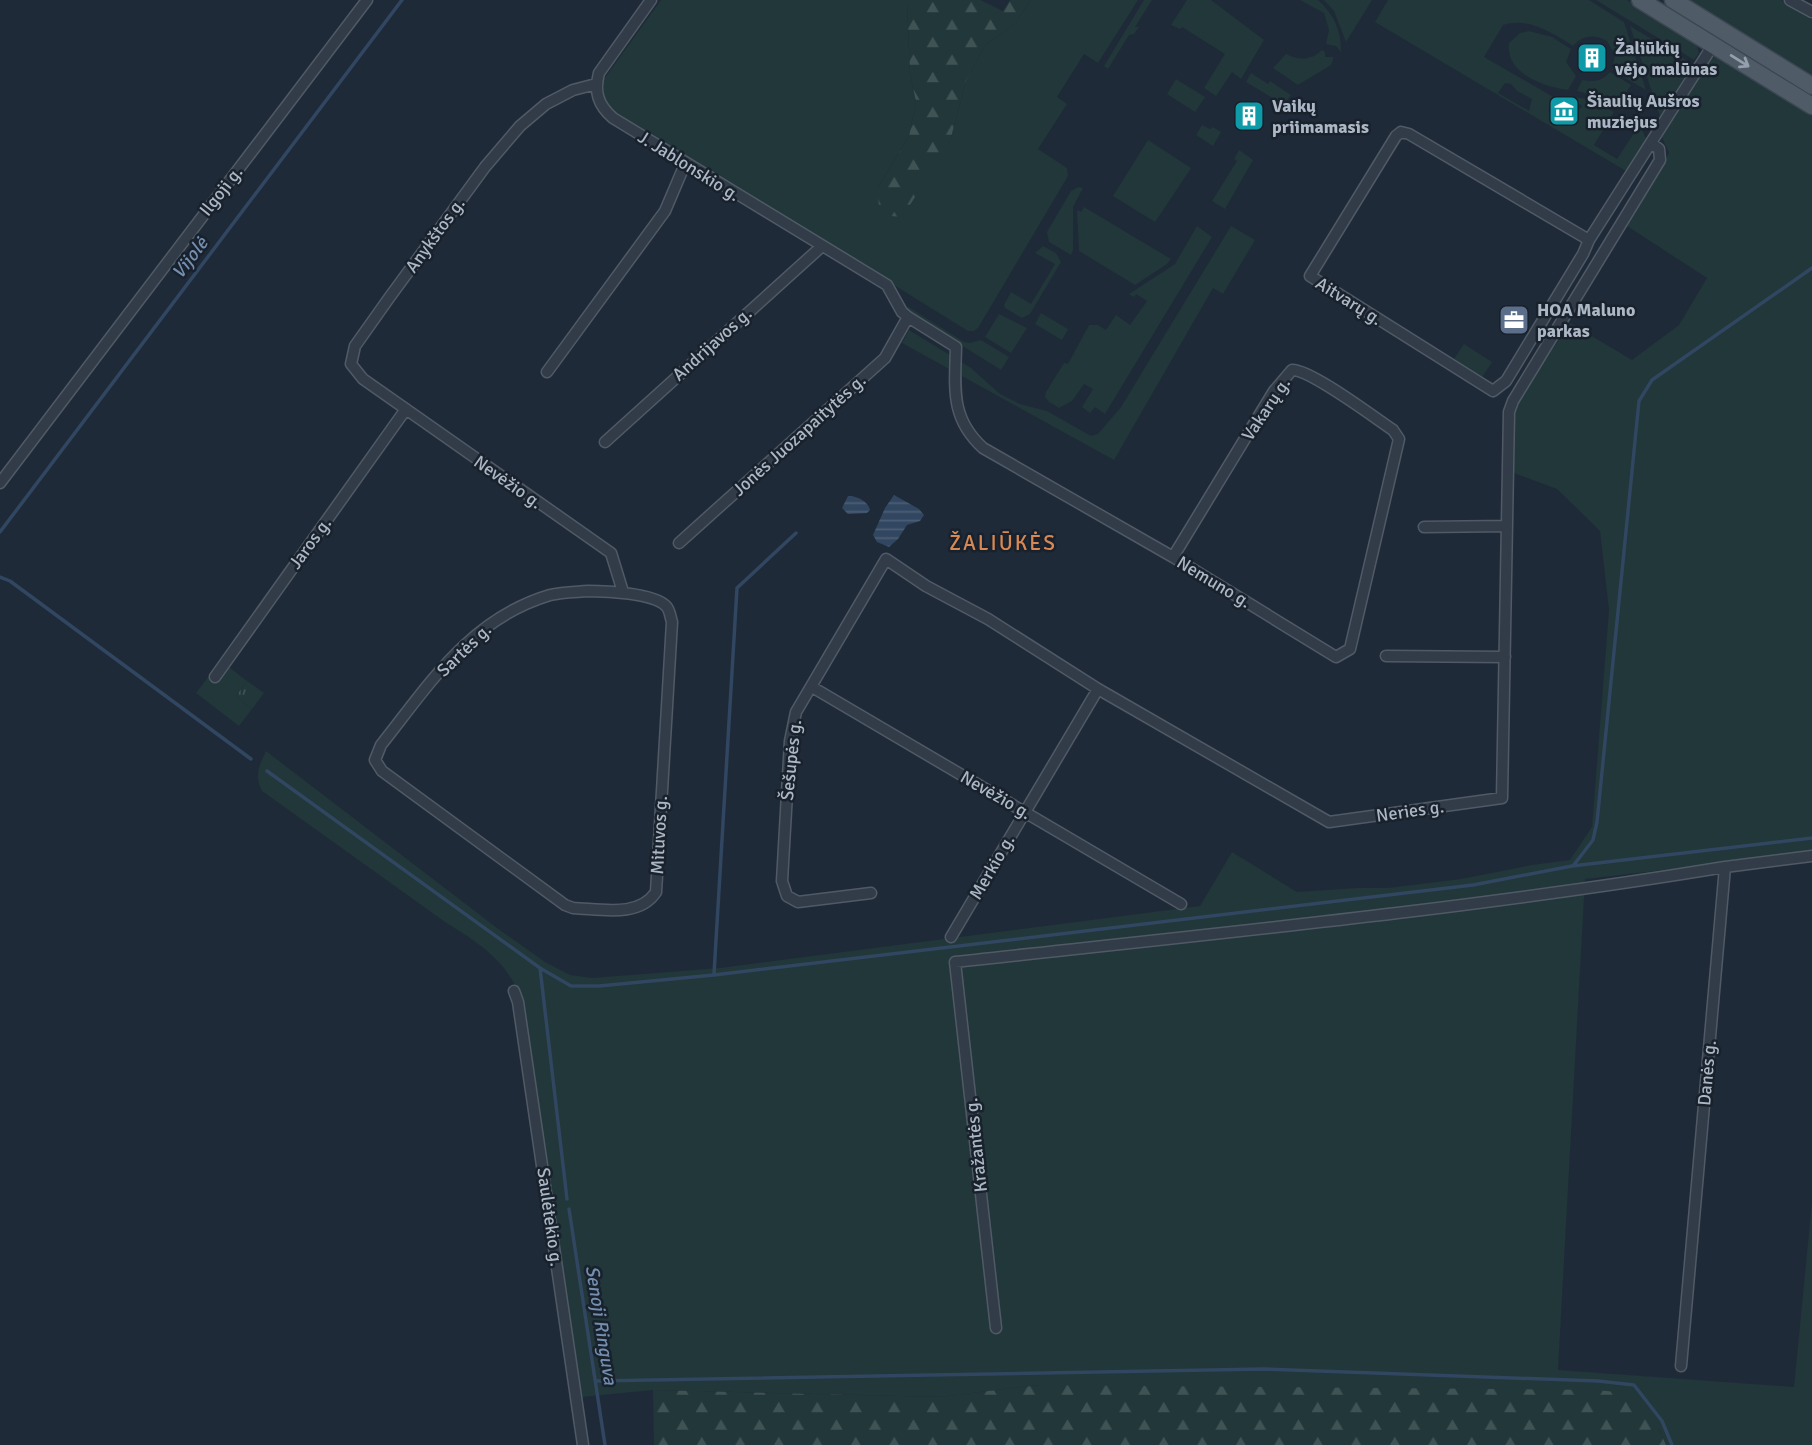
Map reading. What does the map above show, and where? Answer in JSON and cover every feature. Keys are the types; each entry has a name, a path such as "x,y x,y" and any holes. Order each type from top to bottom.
{"main road":[{"path":"1640,0 1812,106"},
{"path":"1673,0 1812,86"}],"street":[{"name":"Ilgoji g.","path":"0,483 366,0"},
{"path":"596,84 599,73 651,0"},
{"path":"1790,0 1812,12"},
{"name":"Aitvarų g.","path":"1589,240 1409,134 1401,132 1310,276 1493,391 1506,381 1589,240 1713,45"},
{"name":"J. Jablonskio g.","path":"596,84 600,103 612,118 887,285 902,312 908,317"},
{"name":"Anykštos g.","path":"406,409 363,379 351,364 355,346 485,167 520,126 546,104 573,90 596,84"},
{"name":"Neries g.","path":"956,601 1098,689 1329,822 1502,798 1509,412 1513,401 1660,160 1659,149 1651,143"},
{"path":"547,372 665,211 685,164"},
{"name":"Andrijavos g.","path":"605,442 821,247"},
{"name":"Nemuno g.","path":"908,317 956,347 957,409 972,438 983,448 1173,557 1336,657 1350,649 1399,439"},
{"name":"Jonės Juozapaitytės g.","path":"679,543 885,358 908,317"},
{"name":"Vakarų g.","path":"1173,557 1274,391 1293,370 1315,378 1394,430 1399,439"},
{"name":"Nevėžio g.","path":"406,409 611,553 623,592"},
{"name":"Jaros g.","path":"215,677 406,409"},
{"path":"1423,527 1506,526"},
{"name":"Šešupės g.","path":"871,893 798,902 787,896 782,881 789,741 796,712 886,559 926,586 956,601"},
{"name":"Sartės g.","path":"375,760 382,745 447,663 478,631 502,614 552,594 588,591 623,592 662,602 669,608"},
{"name":"Mituvos g.","path":"375,760 382,771 565,905 573,908 634,909 650,902 656,892 672,622 669,608"},
{"path":"1386,656 1505,657"},
{"name":"Nevėžio g.","path":"812,687 1181,904"},
{"name":"Merkio g.","path":"951,937 1098,689"},
{"path":"1724,867 1812,856"},
{"name":"Kražantės g.","path":"996,1328 955,962 1333,921 1646,880 1724,867"},
{"name":"Danės g.","path":"1681,1366 1724,867"},
{"name":"Saulėtekio g.","path":"514,991 519,1002 583,1445"}],"green space":[{"path":"661,0 907,0 910,73 916,102 909,136 877,189 949,145 966,81 985,45 1016,23 1030,0 1138,0 1098,63 1084,54 1057,97 1067,104 1038,149 1067,168 1068,176 978,328 968,331 610,109 604,96 604,79"},
{"path":"907,0 980,0 1003,11 1010,0 1030,0 1016,23 985,45 966,81 949,145 902,217 880,215 877,189 909,136 916,102 910,73"},
{"path":"1144,0 1152,0 1135,27 1139,27 1134,34 1129,35 1108,69 1104,66"},
{"path":"1187,0 1211,0 1264,40 1241,79 1232,72 1216,96 1204,88 1225,54 1182,27 1180,29 1171,25"},
{"path":"1300,0 1318,0 1328,11 1338,29 1341,52 1336,46 1326,44 1329,30 1324,13"},
{"path":"1324,0 1372,0 1346,42 1334,11"},
{"path":"1388,0 1589,0 1624,22 1646,90 1612,70 1615,55 1607,41 1598,37 1585,38 1573,46 1540,28 1513,23 1503,25 1484,57 1555,98 1548,111 1569,124 1582,106 1572,99 1574,97 1592,100 1614,112 1594,145 1617,159 1638,127 1642,129 1646,139 1626,171 1375,22","holes":["1505,83 1511,84 1517,91 1532,99 1529,111 1498,93"]},
{"path":"1596,0 1627,0 1696,42 1699,53 1694,60"},
{"path":"1689,0 1781,0 1812,18 1812,76"},
{"path":"1630,26 1693,64 1660,116"},
{"path":"1529,31 1552,37 1571,49 1566,62 1576,76 1568,90 1538,82 1520,71 1513,63 1509,54 1509,43 1520,33"},
{"path":"1322,50 1325,57 1334,57 1331,65 1298,85 1273,68 1286,54 1305,58"},
{"path":"1718,56 1812,114 1812,853 1585,879 1558,1370 1794,1387 1812,1202 1812,1445 1666,1445 1659,1429 1040,1385 939,1397 653,1390 582,1397 517,989 504,968 477,943 262,791 258,775 266,751 545,962 570,975 592,978 720,968 1200,906 1232,852 1297,892 1388,888 1461,879 1570,860 1592,827 1609,610 1600,531 1557,489 1511,472 1515,412 1526,388 1570,323 1632,360 1679,325 1707,278 1627,226 1669,153 1661,135 1709,59"},
{"path":"1610,72 1631,85 1618,106 1577,91 1582,80 1598,80"},
{"path":"1251,73 1268,84 1270,81 1291,95 1284,105 1246,82"},
{"path":"1176,79 1205,97 1195,112 1167,94"},
{"path":"1202,125 1221,132 1213,146 1196,135"},
{"path":"1148,140 1191,168 1155,222 1113,196"},
{"path":"1239,150 1253,160 1225,209 1212,201 1237,161 1234,159"},
{"path":"1078,187 1083,188 1073,207 1071,255 1049,242 1047,232 1071,191"},
{"path":"1084,207 1171,259 1135,285 1079,251 1077,210 1081,212"},
{"path":"1197,226 1212,237 1105,414 1095,407 1090,413 1082,407 1093,389 1084,384 1072,401 1059,408 1049,402 1045,397 1046,392 1064,363 1068,364 1089,325 1098,325 1106,330 1116,315 1130,325 1147,301 1136,294 1134,297 1129,294 1175,264"},
{"path":"1231,226 1255,240 1223,294 1213,288 1114,460 902,343 909,330 971,368 1000,394 1020,404 1047,411 1091,436 1098,434 1121,407"},
{"path":"1043,246 1056,253 1061,262 1030,314 1022,318 1004,305 1011,292 1031,304 1055,264 1035,253"},
{"path":"907,306 964,342 981,340 1009,357 1001,370 905,310"},
{"path":"1041,313 1068,329 1062,340 1035,324"},
{"path":"999,314 1027,328 1011,353 985,337"},
{"path":"1464,344 1492,362 1482,377 1454,359"},
{"path":"229,667 247,681 236,696 252,709 239,726 196,693 209,676 217,682"},
{"path":"247,681 264,693 252,709 236,696"},
{"path":"1040,1385 1599,1390 1625,1394 1639,1401 1651,1416 1666,1445 654,1445 653,1390 939,1397"}],"water":[{"path":"894,495 919,509 924,515 920,521 907,525 889,547 877,542 873,535"},
{"path":"848,496 862,500 870,510 867,513 848,514 842,508"}],"waterway":[{"name":"Vijolė","path":"0,532 402,0"},
{"path":"1573,866 1593,840 1597,822 1639,401 1652,380 1812,268"},
{"path":"714,974 737,588 796,533"},
{"path":"0,577 10,581 251,759"},
{"path":"267,771 540,968 571,986 599,986 714,975 1473,885 1572,866 1812,838"},
{"name":"Senoji Ringuva","path":"540,968 567,1199"},
{"name":"Senoji Ringuva","path":"569,1209 605,1445"},
{"path":"596,1381 1264,1369 1598,1381 1634,1385 1662,1421 1672,1445"}],"place":[{"name":"Žaliūkių vėjo malūnas","path":"1592,58"},
{"name":"Šiaulių Aušros muziejus","path":"1564,111"},
{"name":"Vaikų priimamasis","path":"1249,116"},
{"name":"HOA Maluno parkas","path":"1514,320"}],"district":[{"name":"ŽALIŪKĖS","path":"1003,543"}]}
